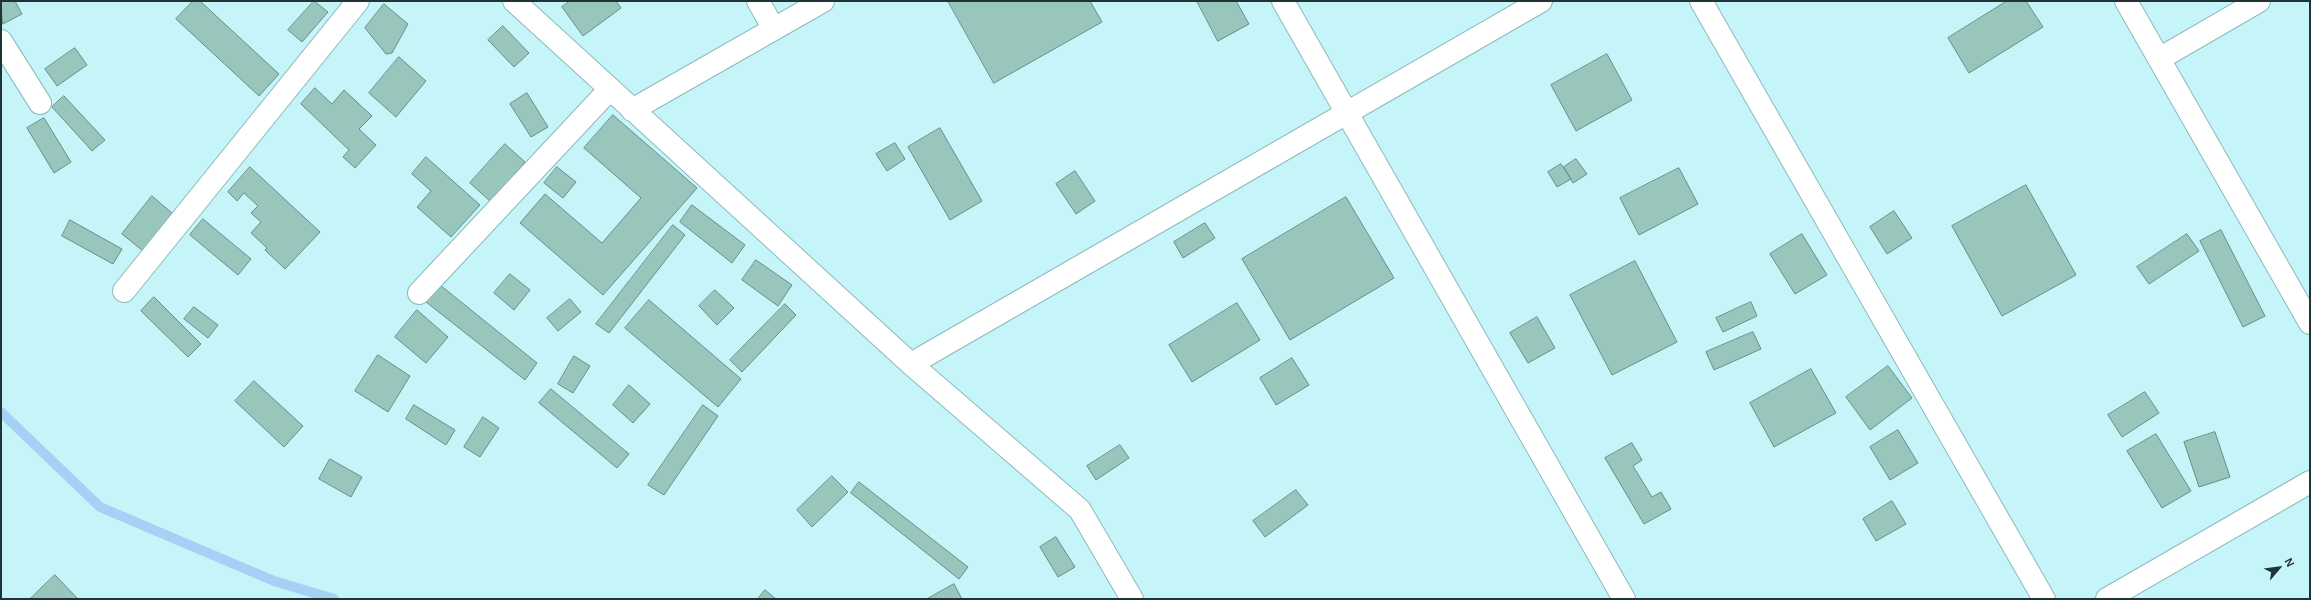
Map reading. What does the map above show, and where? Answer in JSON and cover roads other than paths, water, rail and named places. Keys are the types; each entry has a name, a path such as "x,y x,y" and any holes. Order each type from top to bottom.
{"street":[{"path":"124,291 358,1"},
{"path":"514,1 911,364 1080,510 1132,599"},
{"path":"758,1 774,29"},
{"path":"632,110 823,1"},
{"path":"1283,1 1624,599"},
{"path":"911,364 1541,1"},
{"path":"1701,1 2044,599"},
{"path":"2126,1 2310,323"},
{"path":"2159,58 2259,1"},
{"path":"1,41 40,103"},
{"path":"419,293 610,89"},
{"path":"2107,599 2310,482"}],"waterway":[{"path":"1,412 100,507 274,581 334,599"}]}
